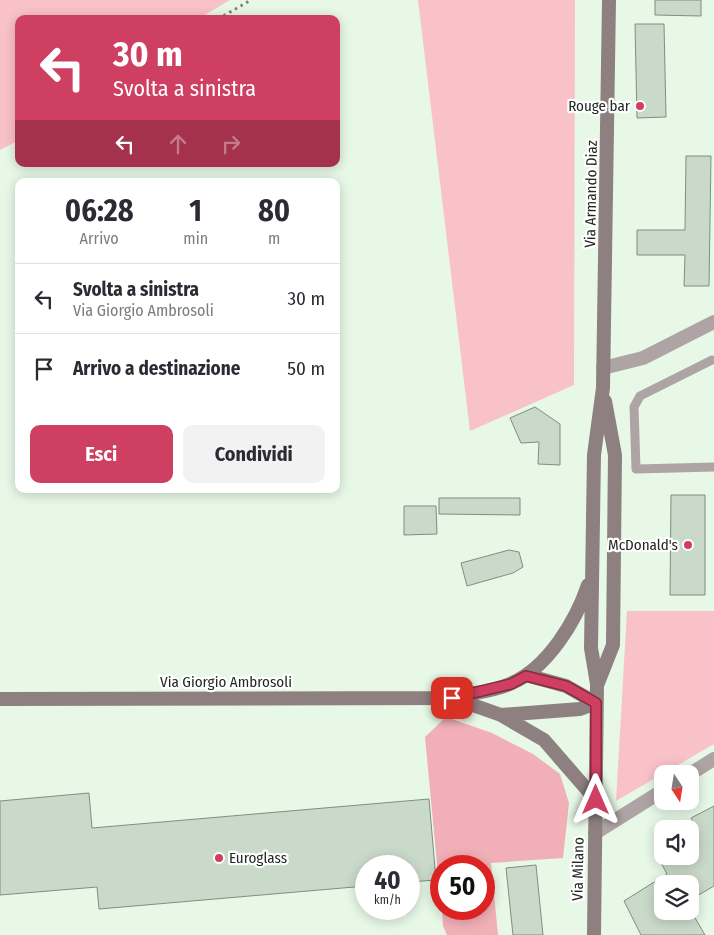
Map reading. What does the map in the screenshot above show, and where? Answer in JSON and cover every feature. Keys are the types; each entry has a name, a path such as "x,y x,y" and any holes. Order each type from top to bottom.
{"main road":[{"name":"Via Armando Diaz","path":"594,455 603,388 609,0"},
{"name":"Via Armando Diaz","path":"603,388 615,455"},
{"name":"Via Milano","path":"594,455 591,648 597,684 594,935"},
{"name":"Via Milano","path":"597,684 613,645 615,455"},
{"name":"Via Giorgio Ambrosoli","path":"0,699 452,698 511,684 537,669 574,620 581,606 593,570"},
{"path":"526,676 566,686 596,703"},
{"name":"Via Giorgio Ambrosoli","path":"452,698 501,715 544,740 596,800"},
{"name":"Via Giorgio Ambrosoli","path":"501,715 580,709 596,703"}],"street":[{"path":"603,368 643,358 714,322"},
{"path":"699,768 714,758"},
{"path":"595,833 654,796"}],"lane":[{"path":"712,360 640,396 634,407 634,420 636,469 714,467"}],"path":[{"path":"225,15 251,0"}],"shaded area":[{"path":"0,0 230,0 205,15 15,15 15,142 0,150"},
{"path":"418,0 575,0 574,385 470,431"},
{"path":"627,611 714,611 714,744 678,765 654,765 654,779 616,801"},
{"path":"446,717 492,733 533,754 560,774 569,803 563,858 495,863 495,855 436,855 425,737"},
{"path":"495,904 498,935 447,935 443,920 495,920"}],"building":[{"path":"655,0 701,0 701,16 655,15"},
{"path":"635,24 664,24 666,117 637,118"},
{"path":"686,156 711,156 709,286 684,286 685,255 637,255 637,230 685,230"},
{"path":"535,407 560,424 560,465 538,464 539,442 521,443 510,418"},
{"name":"McDonald's","path":"671,495 705,495 705,595 670,595"},
{"path":"439,498 520,498 520,515 439,514"},
{"path":"404,506 436,506 437,534 404,535"},
{"path":"509,550 519,552 523,567 513,573 467,586 461,563"},
{"path":"89,793 92,828 429,799 434,855 430,855 430,880 420,881 420,855 355,855 355,887 99,909 97,887 0,895 0,801"},
{"path":"714,806 714,886 699,895 699,875 665,875 667,874 662,865 699,865 699,820 692,820 691,818"},
{"path":"536,865 543,935 513,935 506,868"},
{"path":"654,882 654,920 696,920 705,935 641,935 624,901"}],"place":[{"name":"Rouge bar","path":"640,106"},
{"name":"McDonald's","path":"688,545"},
{"name":"Euroglass","path":"219,858"}],"route":[{"path":"452,698 511,684 526,676 566,686 580,692 596,703 596,800"}]}
